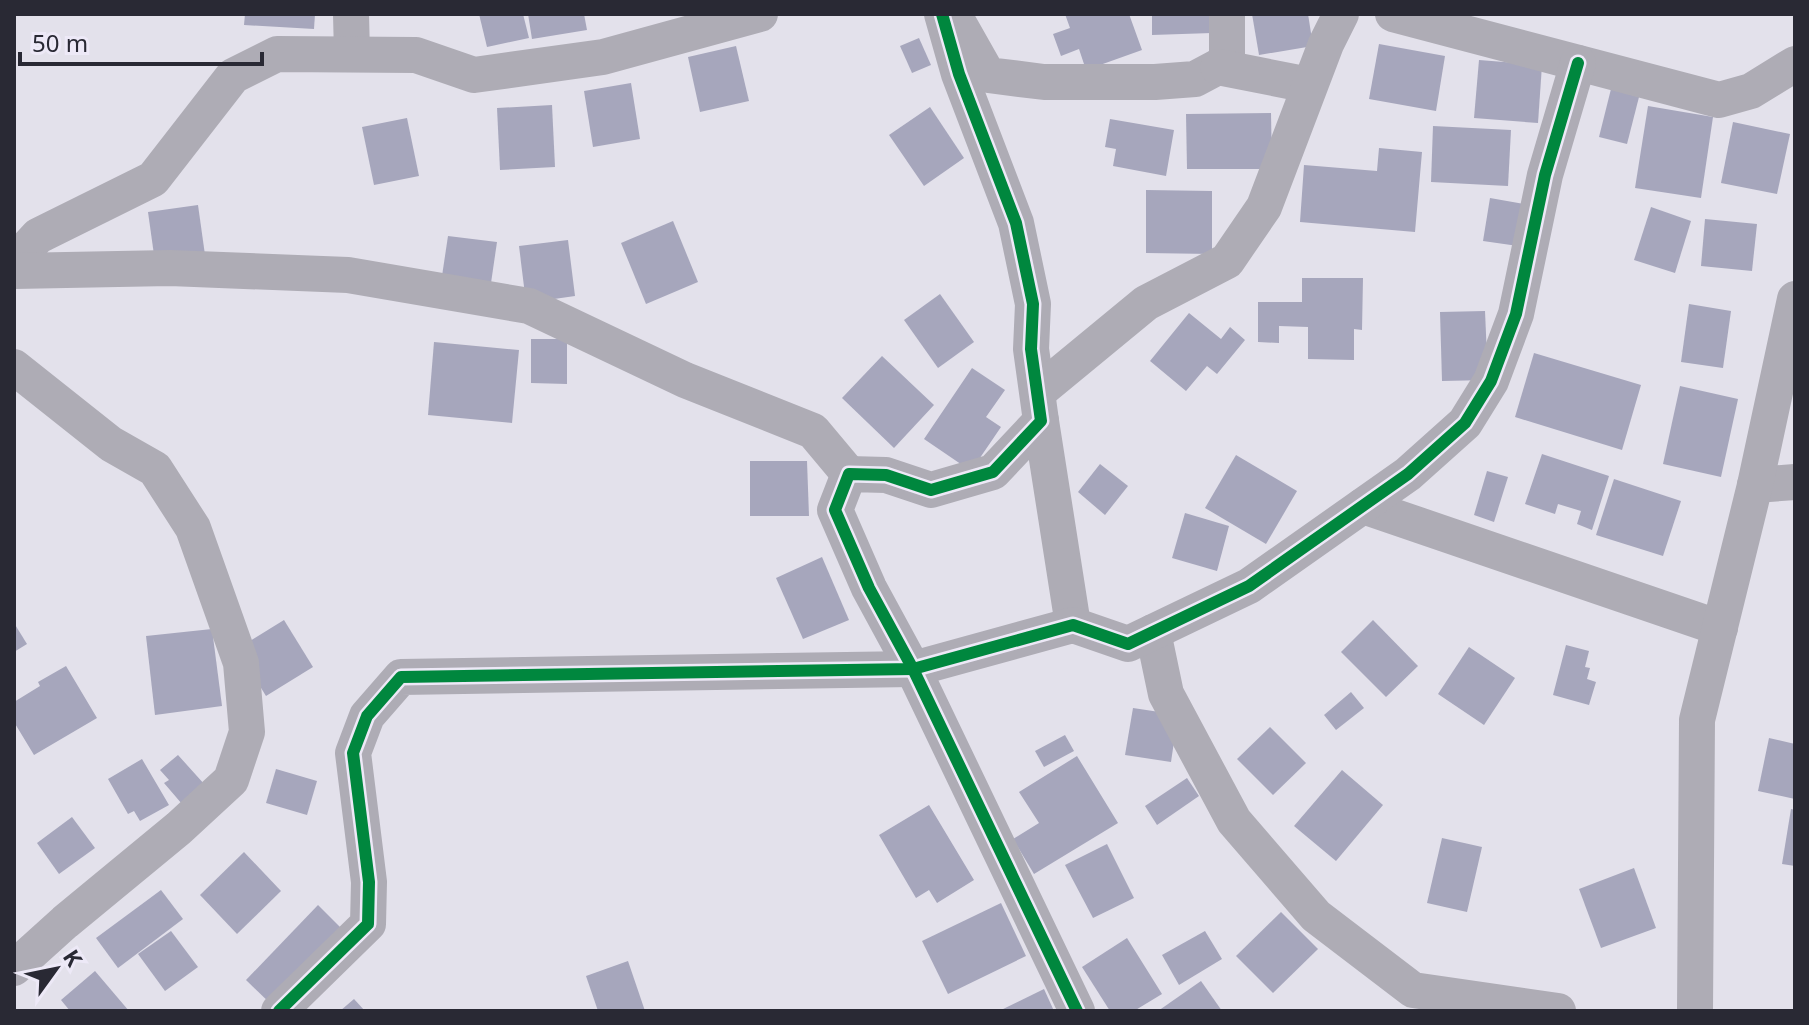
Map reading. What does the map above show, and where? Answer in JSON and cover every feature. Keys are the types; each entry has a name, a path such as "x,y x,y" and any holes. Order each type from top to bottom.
{"street":[{"path":"351,14 352,54"},
{"path":"14,262 38,236 153,179 233,76 277,54 416,55 474,75 603,57 760,14"},
{"path":"942,14 959,74 1016,223 1033,304 1031,349 1073,625"},
{"path":"953,14 988,75 1044,82 1195,79 1227,62 1227,14"},
{"path":"14,271 170,268 348,275 529,306 685,380 813,431 849,474 886,475 931,490 993,472 1040,406 1146,303 1227,261 1264,207 1309,85 1341,14"},
{"path":"1393,14 1719,100 1751,91 1795,64"},
{"path":"279,1011 368,924 369,882 353,753 367,716 401,677 913,669 1073,625 1128,644 1249,586 1408,474 1465,423 1491,381 1516,314 1545,175 1578,63"},
{"path":"1218,67 1309,85"},
{"path":"1695,1011 1697,720 1755,485 1795,299"},
{"path":"14,367 111,444 155,469 193,528 241,663 247,732 231,780 14,968"},
{"path":"849,474 835,510 869,588 913,669 1077,1011"},
{"path":"1755,485 1795,482"},
{"path":"1363,506 1720,628"},
{"path":"1153,632 1166,694 1234,821 1316,916 1413,990 1558,1011"}],"building":[{"path":"245,14 315,14 314,29 244,25"},
{"path":"479,14 523,14 529,38 487,47"},
{"path":"528,14 584,14 587,30 532,39"},
{"path":"1065,14 1129,14 1142,50 1086,70 1079,49 1061,56 1053,34 1070,28"},
{"path":"1152,14 1211,14 1212,33 1152,35"},
{"path":"1252,14 1308,14 1313,46 1259,55"},
{"path":"919,38 931,65 912,73 900,46"},
{"path":"1379,44 1445,56 1436,111 1369,99"},
{"path":"736,46 749,101 700,112 688,57"},
{"path":"1479,60 1542,65 1538,123 1474,118"},
{"path":"631,83 640,139 593,147 584,91"},
{"path":"1611,89 1639,97 1627,144 1599,137"},
{"path":"552,105 555,167 500,170 497,108"},
{"path":"1648,106 1713,117 1701,198 1635,188"},
{"path":"930,107 964,158 924,186 889,135"},
{"path":"1271,113 1272,169 1187,169 1186,114"},
{"path":"407,118 419,176 374,185 362,127"},
{"path":"1110,119 1174,130 1166,176 1113,166 1116,149 1105,147"},
{"path":"1733,122 1790,134 1777,194 1721,183"},
{"path":"1433,126 1511,130 1508,186 1431,182"},
{"path":"1379,148 1422,152 1415,232 1300,222 1304,165 1377,171"},
{"path":"1146,190 1212,191 1212,254 1146,253"},
{"path":"1490,198 1524,204 1518,246 1483,241"},
{"path":"198,205 205,255 155,262 148,212"},
{"path":"1651,207 1691,221 1675,273 1634,260"},
{"path":"1705,219 1757,224 1752,271 1701,266"},
{"path":"673,221 698,282 646,304 621,243"},
{"path":"448,236 497,242 491,283 442,276"},
{"path":"568,240 575,296 526,303 519,246"},
{"path":"1302,278 1363,278 1362,330 1354,329 1354,360 1308,359 1308,327 1279,326 1279,343 1258,342 1258,302 1302,302"},
{"path":"940,294 974,342 938,368 904,320"},
{"path":"1689,304 1731,311 1723,368 1681,362"},
{"path":"1485,311 1488,380 1442,381 1440,312"},
{"path":"1189,313 1221,339 1230,327 1245,340 1217,374 1207,366 1186,391 1150,361"},
{"path":"531,339 567,339 567,384 531,383"},
{"path":"434,342 519,350 512,423 428,415"},
{"path":"1534,353 1641,385 1622,450 1515,417"},
{"path":"882,356 934,405 894,448 842,398"},
{"path":"972,368 1005,390 986,417 1001,427 971,471 924,439"},
{"path":"1680,386 1738,399 1721,477 1663,464"},
{"path":"1542,454 1609,476 1592,530 1577,524 1581,511 1558,504 1555,514 1525,504"},
{"path":"1236,455 1297,491 1266,544 1205,508"},
{"path":"750,461 807,461 809,516 750,516"},
{"path":"1100,464 1128,486 1105,515 1078,492"},
{"path":"1487,471 1508,477 1494,522 1474,515"},
{"path":"1614,479 1681,501 1663,556 1596,535"},
{"path":"1185,513 1229,526 1217,571 1172,558"},
{"path":"822,557 849,620 803,639 776,578"},
{"path":"284,620 313,667 266,696 237,649"},
{"path":"1373,620 1418,666 1386,697 1341,652"},
{"path":"14,623 27,644 14,652"},
{"path":"212,629 222,706 155,715 146,636"},
{"path":"1566,645 1589,651 1585,667 1590,668 1587,679 1596,682 1589,705 1553,695"},
{"path":"1469,647 1515,678 1484,725 1438,694"},
{"path":"66,666 97,718 34,755 14,722 14,702 40,686 38,682"},
{"path":"1351,692 1364,708 1336,730 1324,715"},
{"path":"1133,708 1166,713 1176,728 1171,762 1125,755"},
{"path":"1270,727 1306,763 1273,795 1237,759"},
{"path":"1065,735 1074,751 1044,767 1035,751"},
{"path":"1769,738 1795,744 1795,799 1758,791"},
{"path":"178,755 205,785 182,804 164,783 169,780 160,770"},
{"path":"1077,756 1118,823 1034,874 1013,839 1039,823 1019,792"},
{"path":"142,759 169,805 140,821 134,811 128,814 108,779"},
{"path":"276,769 317,781 307,815 266,803"},
{"path":"1342,770 1383,805 1336,861 1294,826"},
{"path":"1187,778 1199,796 1157,825 1145,806"},
{"path":"929,805 974,880 937,903 929,890 916,898 879,835"},
{"path":"1791,809 1795,810 1795,866 1782,864"},
{"path":"72,817 95,848 59,874 37,843"},
{"path":"1442,838 1482,847 1467,912 1427,903"},
{"path":"1107,844 1134,898 1093,918 1065,865"},
{"path":"244,852 281,891 237,934 200,895"},
{"path":"1634,868 1656,928 1601,948 1579,889"},
{"path":"161,890 183,919 118,968 96,938"},
{"path":"1001,903 1026,956 948,994 922,941"},
{"path":"318,905 347,934 275,1008 246,980"},
{"path":"1281,912 1318,949 1273,993 1236,956"},
{"path":"171,931 198,967 165,991 138,954"},
{"path":"1205,931 1222,959 1179,985 1162,955"},
{"path":"1127,938 1162,994 1134,1011 1110,1011 1082,967"},
{"path":"628,961 645,1011 598,1011 586,976"},
{"path":"95,971 129,1011 70,1011 61,1000"},
{"path":"1201,981 1222,1011 1158,1011"},
{"path":"1044,989 1054,1011 999,1011"},
{"path":"354,999 365,1011 340,1011"}],"cycle path":[{"path":"942,14 959,74 1016,223 1033,304 1031,349 1041,421 993,472 931,490 886,475 849,474 835,510 869,588 913,669 1077,1011"},
{"path":"279,1011 368,924 369,882 353,753 367,716 401,677 913,669 1073,625 1128,644 1249,586 1408,474 1465,423 1491,381 1516,314 1545,175 1578,63"}]}
